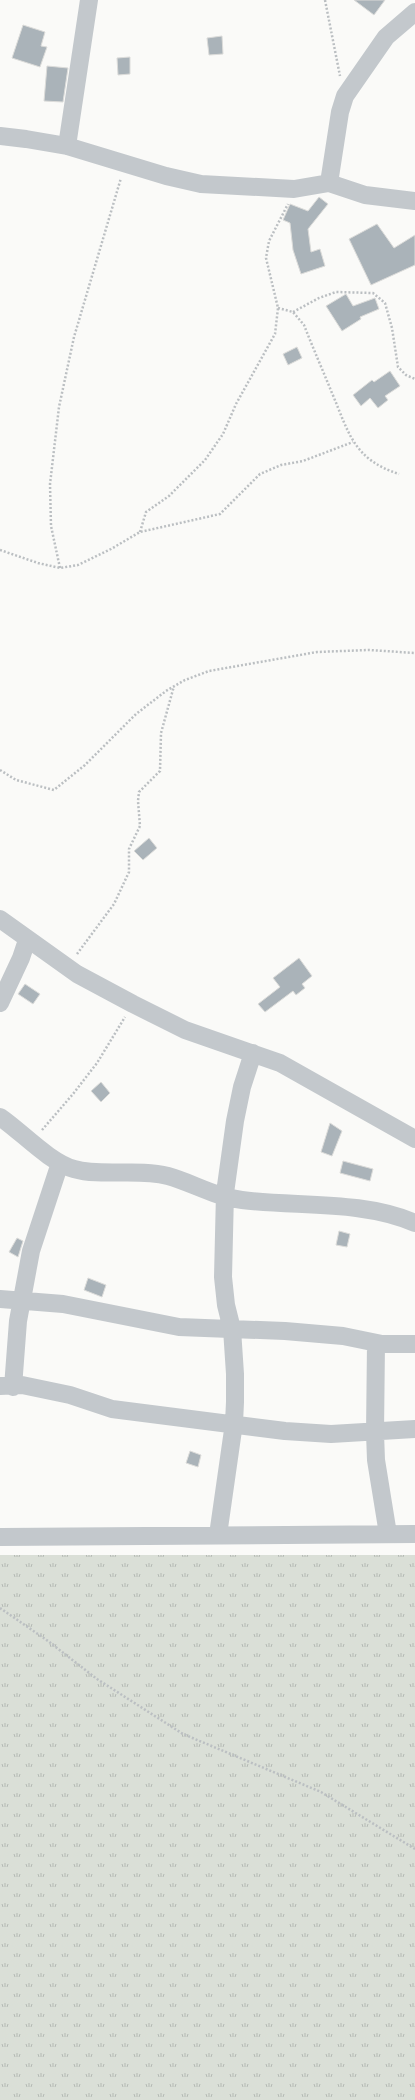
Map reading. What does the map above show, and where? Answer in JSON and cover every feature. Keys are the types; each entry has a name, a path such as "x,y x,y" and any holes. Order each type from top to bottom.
{"street":[{"path":"67,146 89,0"},
{"path":"329,183 345,96 386,37 415,12"},
{"path":"0,136 67,146 125,162 166,176 201,184 294,189 329,183 365,195 415,201"},
{"path":"0,919 27,940 70,969 133,1004 185,1030 253,1052 304,1076 415,1139"},
{"path":"0,1003 21,958 27,940"},
{"path":"218,1535 234,1423 236,1374 232,1329 226,1305 223,1277 225,1198 235,1121 242,1087 253,1052"},
{"path":"0,1117 60,1163 74,1169 88,1171 134,1171 166,1175 225,1198 270,1203 328,1205 369,1211 406,1219 415,1223"},
{"path":"60,1163 31,1251 16,1342 6,1386 22,1385 70,1395 112,1409 234,1423 285,1431 331,1434 415,1430"},
{"path":"0,1300 63,1304 179,1327 292,1331 343,1336 376,1343 415,1344"},
{"path":"376,1343 376,1460 388,1534"},
{"path":"0,1537 415,1534"}],"path":[{"path":"325,0 335,55 345,96"},
{"path":"60,568 51,526 50,484 59,407 74,336 125,162"},
{"path":"140,532 146,512 182,485 205,460 223,434 236,404 275,334 278,308 266,258 269,240 294,189"},
{"path":"293,312 319,298 336,292 373,293 385,302 392,328 398,367 406,375 415,379"},
{"path":"278,308 293,312 304,326 342,422 353,442 368,459 381,468 399,474"},
{"path":"0,550 38,563 60,568 78,565 111,549 140,532 220,514 260,474 281,464 303,461 353,442"},
{"path":"0,770 16,780 54,790 85,765 136,714 174,686 209,671 317,652 369,650 415,653"},
{"path":"70,969 78,951 114,904 129,872 129,849 140,826 138,797 142,789 160,771 162,766 161,733 174,686"},
{"path":"32,1141 73,1094 97,1063 133,1004"},
{"path":"0,1608 48,1641 97,1679 183,1734 321,1792 415,1849"}],"green space":[{"path":"0,1555 415,1555 415,2100 0,2100"}],"building":[{"path":"354,0 385,0 374,15"},
{"path":"23,25 45,32 41,46 47,47 40,67 12,58"},
{"path":"222,36 223,54 209,55 207,38"},
{"path":"130,57 130,74 118,75 117,58"},
{"path":"47,66 68,68 63,102 44,101"},
{"path":"319,197 328,204 308,229 311,252 320,249 325,266 301,274 293,250 290,223 283,220 290,204 308,211"},
{"path":"377,224 394,248 415,235 415,265 371,285 349,239"},
{"path":"346,294 353,306 375,298 379,309 360,317 361,319 342,331 326,306"},
{"path":"297,347 302,358 288,365 283,354"},
{"path":"390,371 400,386 385,396 388,400 378,408 370,398 361,406 353,395 372,380 374,382"},
{"path":"149,838 157,848 143,860 134,851"},
{"path":"299,958 312,976 302,984 305,988 296,995 293,991 265,1012 258,1004 280,987 273,978"},
{"path":"25,984 40,994 33,1004 18,994"},
{"path":"101,1082 110,1093 101,1102 91,1091"},
{"path":"330,1123 342,1131 332,1156 321,1152"},
{"path":"343,1161 373,1169 370,1181 340,1173"},
{"path":"339,1231 350,1234 347,1247 336,1245"},
{"path":"17,1238 23,1241 18,1257 9,1252"},
{"path":"88,1278 106,1285 102,1297 84,1290"},
{"path":"190,1451 201,1455 198,1467 186,1463"}]}
